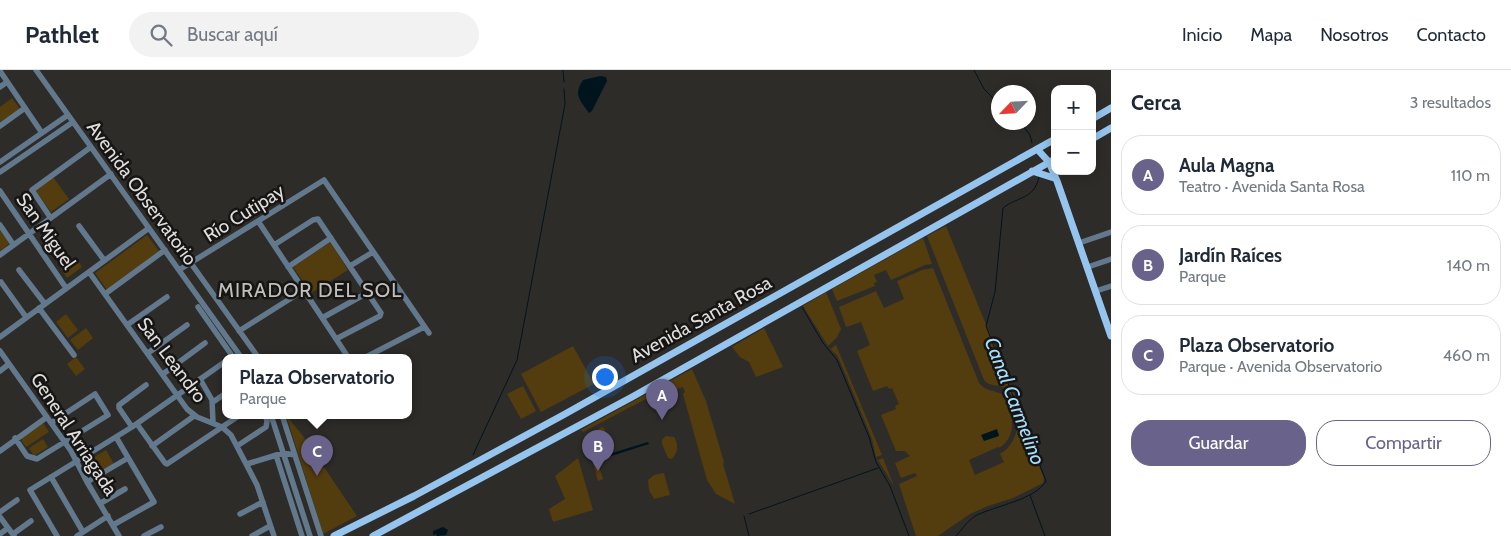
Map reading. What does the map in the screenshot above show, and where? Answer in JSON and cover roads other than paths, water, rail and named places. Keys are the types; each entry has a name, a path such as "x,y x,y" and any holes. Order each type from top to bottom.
{"main road":[{"path":"1096,117 1111,108"},
{"path":"1096,137 1111,128"},
{"name":"Avenida Santa Rosa","path":"334,536 414,496 590,400 1051,141"},
{"path":"1037,149 1049,161 1096,291 1107,314 1111,336"},
{"name":"Avenida Santa Rosa","path":"373,536 632,397 1049,161"},
{"path":"1032,171 1055,179"}],"street":[{"name":"Avenida Observatorio","path":"36,70 179,270 234,354"},
{"path":"0,72 42,133"},
{"path":"0,87 7,82"},
{"path":"0,126 25,108"},
{"path":"0,162 68,115"},
{"path":"0,172 73,122"},
{"path":"50,217 32,190 91,147"},
{"path":"0,255 111,174"},
{"name":"Río Cutipay","path":"179,270 324,180 373,252"},
{"name":"San Miguel","path":"0,192 66,288"},
{"path":"274,245 315,219 318,219 368,293 381,313 380,316 336,339"},
{"path":"258,221 346,354"},
{"path":"0,225 14,244"},
{"path":"79,226 104,260"},
{"path":"0,336 149,228"},
{"path":"1080,243 1111,232"},
{"path":"288,267 331,238"},
{"path":"105,294 165,250"},
{"path":"350,266 373,252 429,334"},
{"name":"Avenida Observatorio","path":"185,255 256,354"},
{"path":"1088,267 1111,259"},
{"path":"19,270 74,355"},
{"name":"San Leandro","path":"89,272 187,409 194,416 222,426 229,433 257,485 274,536"},
{"path":"1,282 26,317"},
{"path":"1096,291 1111,286"},
{"path":"239,331 304,290"},
{"path":"322,318 368,293"},
{"path":"127,325 166,297"},
{"path":"198,307 233,354"},
{"path":"148,353 187,325"},
{"path":"372,354 424,327"},
{"path":"163,374 205,343"},
{"name":"General Arriagada","path":"0,351 78,462 87,482 119,536"},
{"path":"0,371 9,364"},
{"path":"57,536 30,490 134,426 222,364"},
{"path":"200,379 210,393 213,402 213,422"},
{"path":"146,385 119,405 118,408 165,463 168,464 233,419"},
{"path":"15,438 27,456 35,459 108,415 95,394 51,423"},
{"path":"213,402 222,396"},
{"path":"152,446 194,416"},
{"path":"0,450 47,417"},
{"path":"237,446 266,427 266,419"},
{"path":"272,419 310,536"},
{"path":"283,419 320,536"},
{"path":"113,525 154,502 116,437"},
{"path":"247,464 283,453 295,455"},
{"path":"276,455 302,536"},
{"path":"87,482 128,458"},
{"path":"51,477 80,534 108,516"},
{"path":"101,503 125,489"},
{"path":"0,512 17,500"},
{"path":"240,514 263,502"},
{"path":"301,510 306,510 311,506"},
{"path":"0,517 13,535 31,521"},
{"path":"144,536 161,526"},
{"path":"252,536 270,526"},
{"path":"0,534 8,528"}],"water":[{"path":"600,76 606,77 607,81 592,111 589,113 579,97 578,90 583,80"},
{"path":"997,429 999,436 984,441 981,435"},
{"path":"648,442 649,444 602,459 599,448 606,446 609,454"},
{"path":"443,527 448,530 446,535 433,535 433,531"}],"waterway":[{"path":"563,70 564,82"},
{"name":"Canal Carmelino","path":"974,70 984,89 991,96"},
{"path":"473,455 517,360 565,104 564,89"},
{"name":"Canal Carmelino","path":"1026,130 1032,143"},
{"name":"Canal Carmelino","path":"956,536 975,516 1024,498 1041,488 1046,481 986,326 995,292 1003,208 1029,194 1037,184 1039,177"},
{"path":"802,307 823,343 837,360 869,437 876,462 890,486 909,536"},
{"path":"749,514 878,468"},
{"path":"1030,495 1045,536"},
{"path":"744,516 749,536"}],"place":[{"name":"Aula Magna","path":"662,420"},
{"name":"Jardín Raíces","path":"598,471"},
{"name":"Plaza Observatorio","path":"317,476"}],"district":[{"name":"MIRADOR DEL SOL","path":"310,290"}]}
